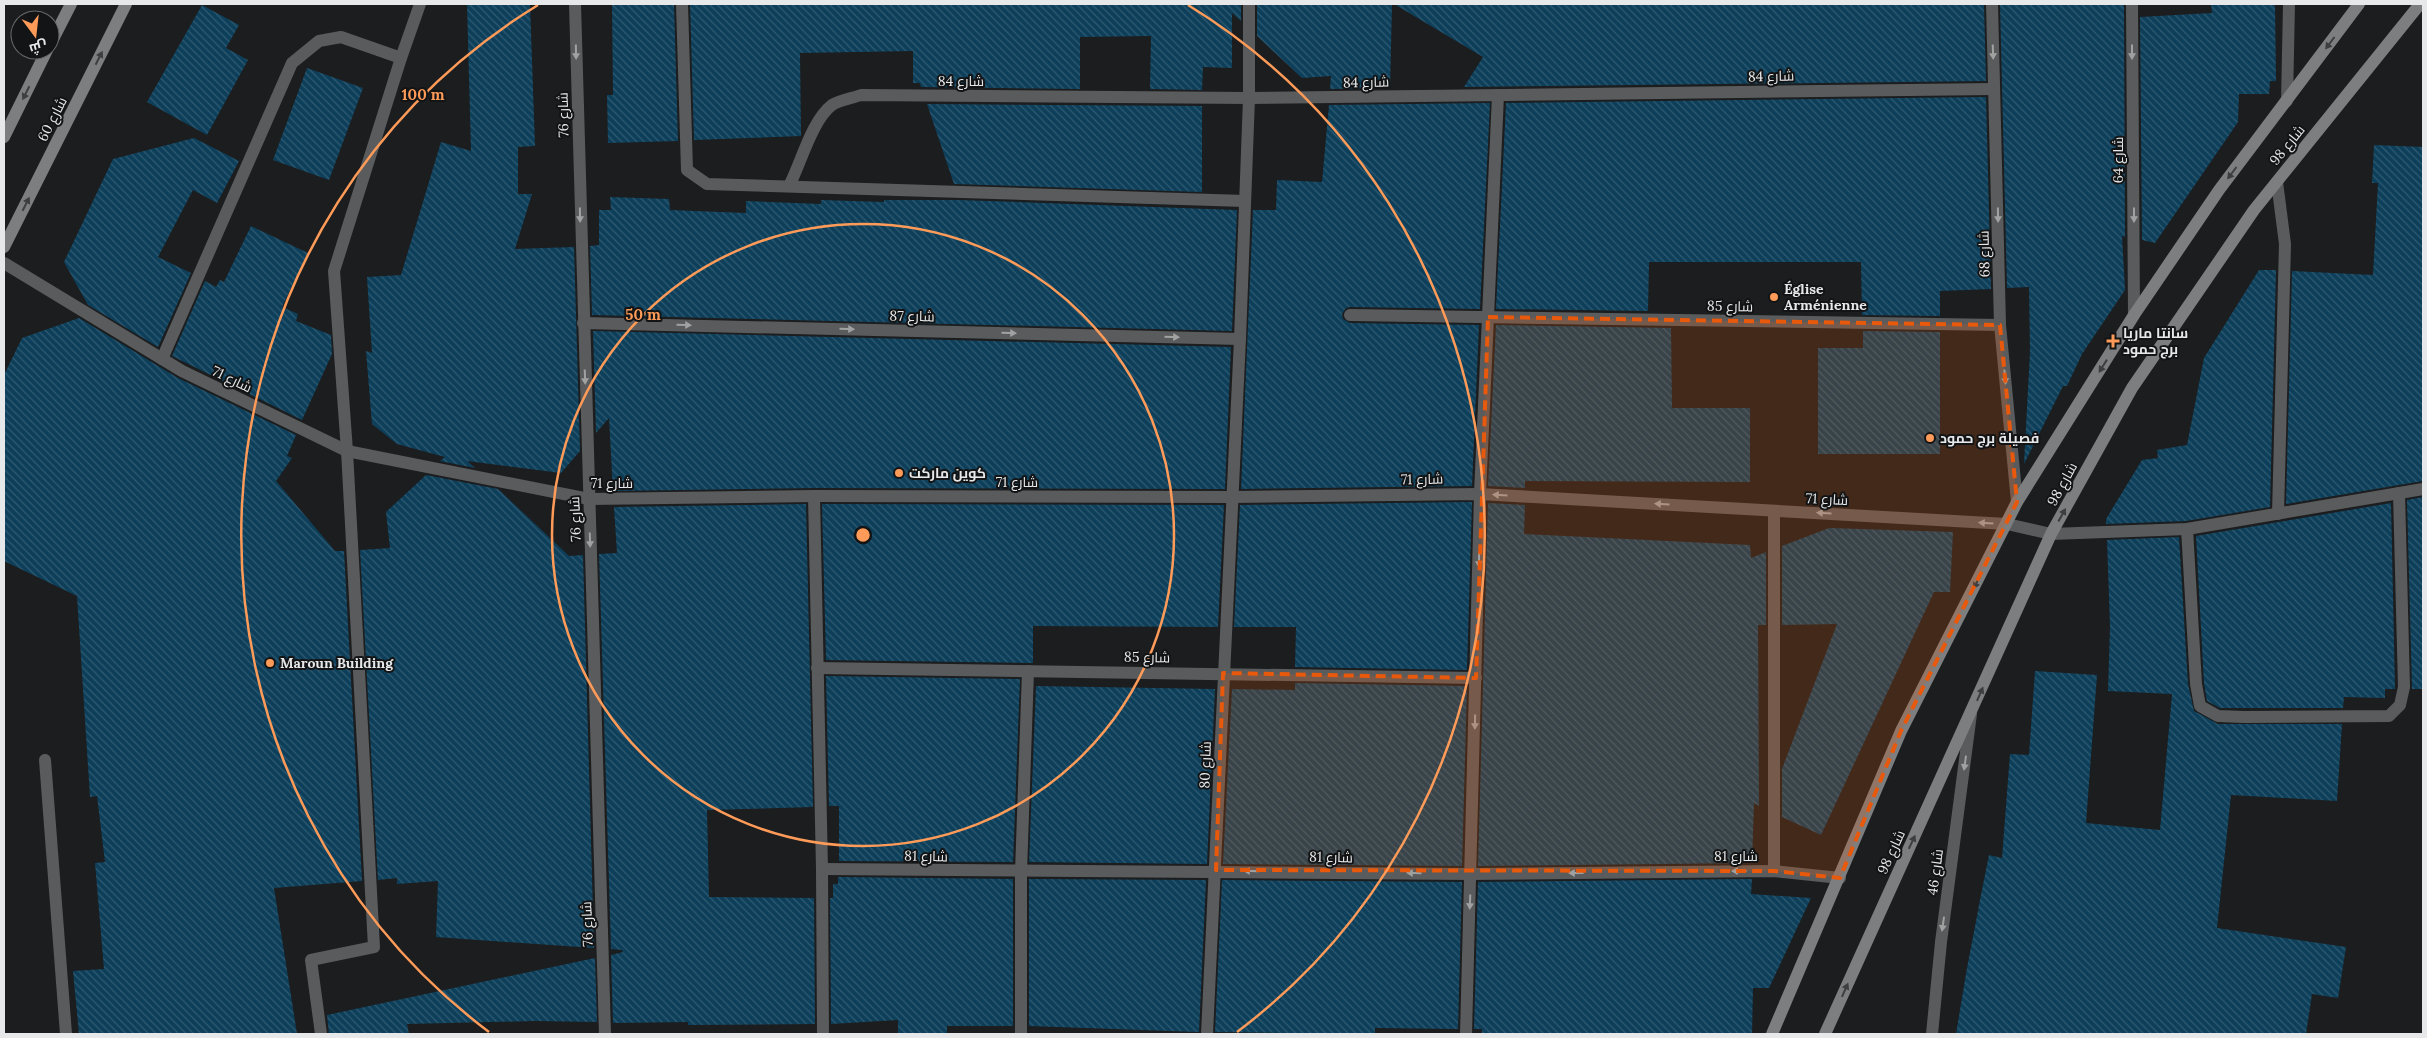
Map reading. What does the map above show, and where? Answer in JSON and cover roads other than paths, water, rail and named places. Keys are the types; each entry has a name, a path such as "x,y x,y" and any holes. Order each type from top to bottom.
{"street":[{"path":"60,25 71,4"},
{"name":"شارع 60","path":"4,247 126,4"},
{"path":"321,1034 311,960 374,947 347,450 334,271 401,58 420,4"},
{"name":"شارع 76","path":"575,4 605,1034"},
{"path":"682,4 688,170 707,184 1245,201"},
{"name":"شارع 80","path":"1207,1034 1240,338 1249,98 1249,4"},
{"name":"شارع 68","path":"1992,4 2000,325 2018,502"},
{"name":"شارع 64","path":"2132,4 2134,316"},
{"path":"2287,101 2289,4"},
{"name":"شارع 98","path":"1772,1034 1840,878 1900,730 2018,502 2134,316 2219,190 2359,4"},
{"name":"شارع 98","path":"1825,1034 2051,534 2132,388 2254,210 2420,4"},
{"path":"162,359 292,63 319,41 341,38 401,58"},
{"path":"4,137 42,60"},
{"name":"شارع 84","path":"789,186 802,162 816,123 833,105 861,96 1249,98 1994,88"},
{"path":"1466,1034 1480,494 1498,95"},
{"path":"2277,182 2284,244 2278,514"},
{"name":"شارع 71","path":"4,264 182,371 347,450 589,499 814,496 1233,497 1480,494 2007,524 2051,534 2187,529 2423,489"},
{"name":"شارع 85","path":"1350,316 2000,325"},
{"name":"شارع 87","path":"583,323 1240,338"},
{"path":"2187,529 2196,684 2200,706 2218,716 2389,716 2400,705 2404,687 2398,493"},
{"path":"814,496 822,869 823,1034"},
{"path":"1774,511 1774,871"},
{"name":"شارع 85","path":"817,668 1476,678"},
{"path":"1021,1034 1021,872 1028,671"},
{"name":"شارع 46","path":"1932,1034 1941,942 1971,714"},
{"path":"45,760 66,1034"},
{"name":"شارع 81","path":"822,869 1021,872 1216,870 1471,874 1774,871 1840,878"}],"place":[{"name":"Église Arménienne","path":"1774,297"},
{"name":"سانتا ماريا برج حمود","path":"2113,341"},
{"name":"فصيلة برج حمود","path":"1930,438"},
{"name":"كوين ماركت","path":"899,473"},
{"name":"Maroun Building","path":"270,663"}]}
